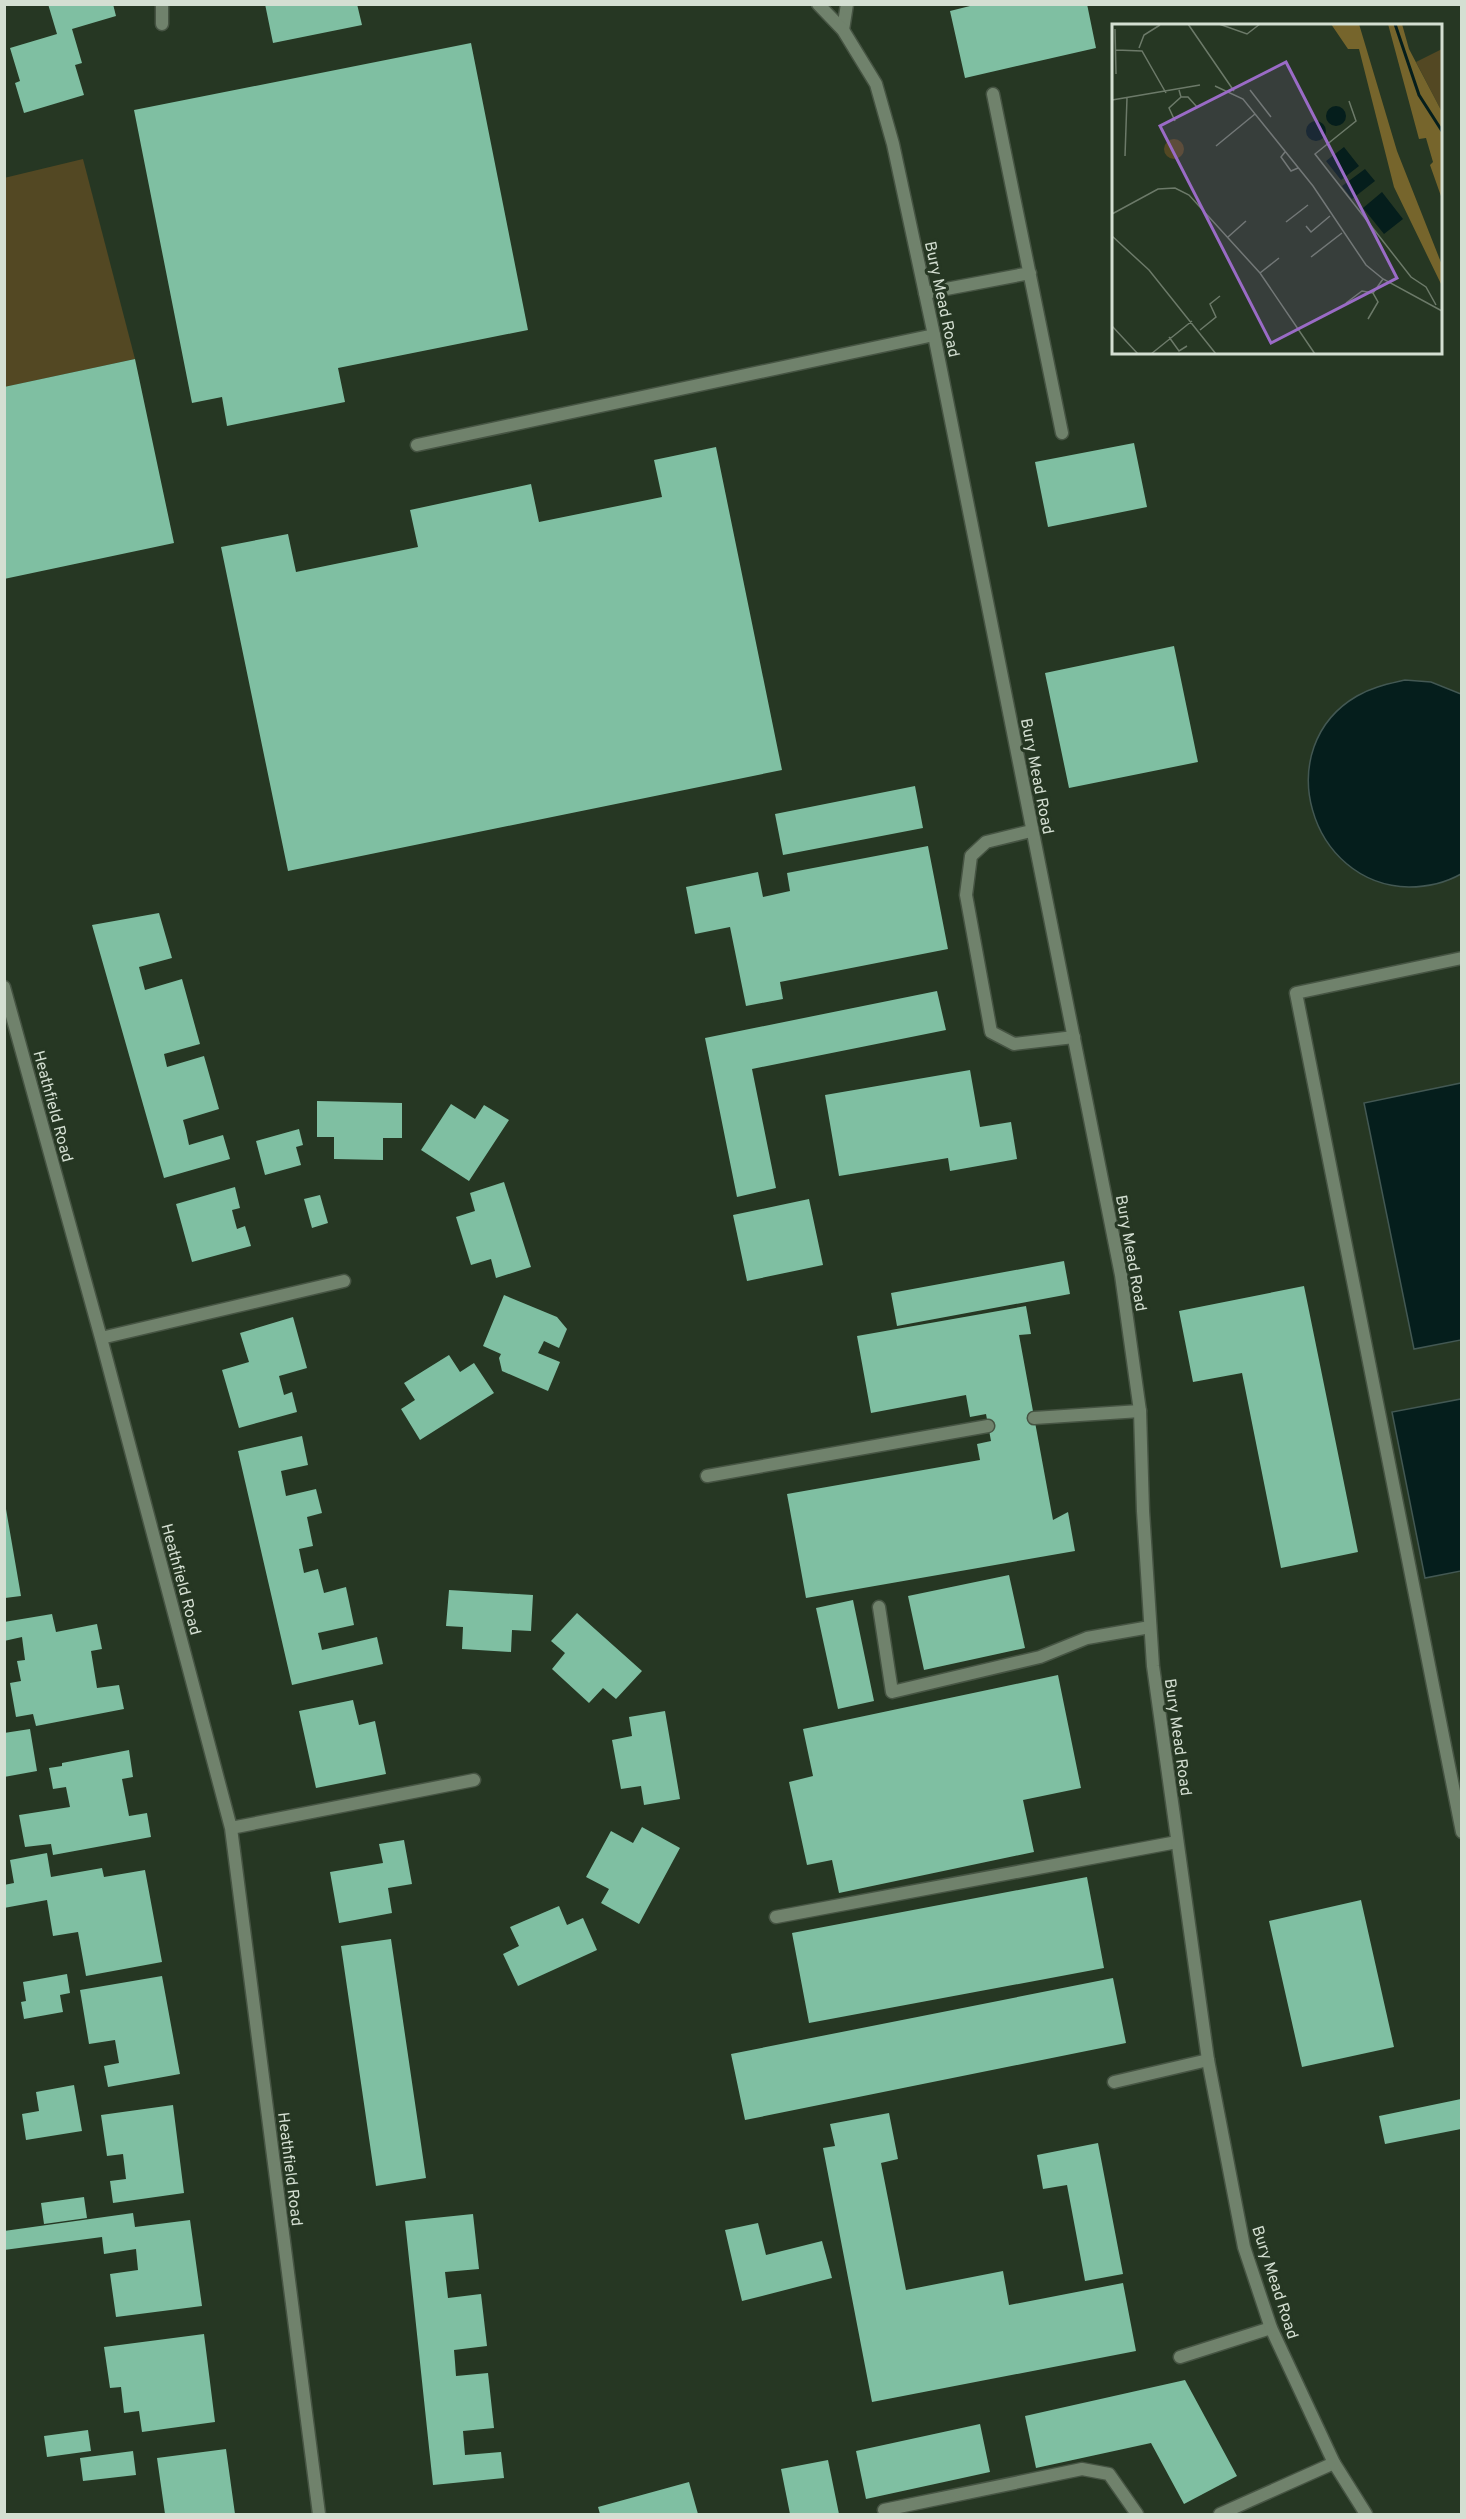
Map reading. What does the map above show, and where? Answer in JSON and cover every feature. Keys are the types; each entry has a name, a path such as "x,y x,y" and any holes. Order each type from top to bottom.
{"street":[{"path":"162,4 162,24"},
{"name":"Bury Mead Road","path":"818,4 843,30 876,84 893,144 934,334 1121,1275 1140,1411 1143,1511 1153,1666 1208,2060 1244,2247 1270,2328 1334,2463 1366,2514"},
{"path":"843,30 847,4"},
{"path":"993,94 1062,433"},
{"path":"925,293 1030,273"},
{"path":"417,445 934,334"},
{"path":"1031,831 986,842 970,856 966,895 992,1032 1014,1044 1074,1036"},
{"path":"1461,958 1296,993 1461,1832"},
{"name":"Heathfield Road","path":"4,987 101,1338 231,1828 319,2514"},
{"path":"101,1338 344,1281"},
{"path":"1034,1418 1140,1411"},
{"path":"707,1476 988,1426"},
{"path":"879,1607 892,1692 1040,1657 1087,1638 1150,1627"},
{"path":"231,1828 474,1780"},
{"path":"776,1917 1177,1842"},
{"path":"1114,2082 1208,2060"},
{"path":"1180,2357 1270,2328"},
{"path":"1220,2514 1334,2463"},
{"path":"884,2510 1082,2469 1109,2474 1137,2514"}],"shaded area":[{"path":"83,159 135,359 5,387 4,178"}],"water":[{"path":"1405,680 1431,682 1461,694 1461,874 1443,882 1416,887 1374,880 1346,863 1325,839 1313,810 1308,778 1314,747 1330,719 1357,696 1380,686"},
{"path":"1461,1083 1461,1340 1414,1349 1364,1103"},
{"path":"1461,1399 1461,1571 1425,1578 1392,1412"}],"building":[{"path":"48,4 113,4 116,16 72,29 82,63 75,65 84,95 24,113 15,83 20,81 10,48 57,34"},
{"path":"265,4 357,4 362,25 273,43"},
{"path":"978,4 1087,4 1096,48 965,78 950,11"},
{"path":"471,43 528,330 338,368 345,402 227,426 222,397 192,403 134,110"},
{"path":"135,359 174,543 4,579 4,387"},
{"path":"1134,443 1147,507 1048,527 1035,462"},
{"path":"716,447 782,770 288,871 221,547 288,534 296,572 418,547 410,510 531,484 539,522 662,497 654,460"},
{"path":"1174,646 1198,762 1069,788 1045,673"},
{"path":"915,786 923,828 783,855 775,814"},
{"path":"928,846 948,949 780,982 783,999 746,1006 730,927 695,934 686,887 758,872 763,897 790,891 787,873"},
{"path":"159,913 172,958 139,967 145,990 182,979 200,1044 164,1054 167,1067 204,1056 219,1109 183,1120 189,1145 223,1135 230,1159 164,1178 92,925"},
{"path":"937,991 946,1030 752,1069 776,1188 737,1197 705,1038"},
{"path":"970,1070 980,1127 1011,1122 1017,1159 950,1171 948,1158 839,1176 825,1095"},
{"path":"317,1101 402,1103 402,1138 383,1138 383,1160 334,1159 334,1137 317,1137"},
{"path":"451,1104 475,1119 484,1105 509,1120 469,1181 421,1150"},
{"path":"299,1129 303,1145 296,1147 301,1165 265,1175 256,1141"},
{"path":"504,1182 531,1267 496,1278 491,1259 471,1265 456,1217 475,1211 470,1193"},
{"path":"235,1187 240,1208 232,1210 234,1218 237,1229 245,1226 251,1246 192,1262 176,1204"},
{"path":"320,1195 328,1223 312,1228 304,1199"},
{"path":"809,1199 823,1265 747,1281 733,1215"},
{"path":"1064,1261 1070,1294 897,1326 891,1293"},
{"path":"1304,1286 1358,1552 1281,1568 1242,1373 1193,1382 1179,1311"},
{"path":"504,1295 557,1317 567,1329 559,1348 544,1341 538,1353 560,1362 548,1391 502,1371 499,1358 501,1354 483,1346"},
{"path":"1026,1306 1031,1334 1019,1335 1053,1520 1068,1512 1075,1551 806,1598 787,1494 980,1460 977,1444 991,1441 986,1414 970,1417 966,1395 871,1413 857,1336"},
{"path":"293,1317 307,1368 279,1376 284,1395 292,1392 297,1412 239,1428 222,1370 249,1362 240,1333"},
{"path":"449,1355 460,1372 474,1363 494,1393 420,1440 401,1409 415,1400 404,1383"},
{"path":"302,1436 308,1465 281,1471 286,1496 316,1489 322,1513 307,1517 313,1546 299,1549 304,1573 318,1569 324,1593 346,1587 354,1625 318,1633 322,1650 377,1637 383,1664 292,1685 238,1451"},
{"path":"5,1510 21,1596 5,1598"},
{"path":"1009,1575 1025,1648 924,1670 908,1596"},
{"path":"449,1590 533,1595 531,1631 512,1630 511,1652 462,1649 463,1627 446,1626"},
{"path":"853,1600 874,1701 838,1709 816,1608"},
{"path":"577,1613 642,1671 616,1699 603,1688 589,1703 552,1669 565,1653 551,1641"},
{"path":"52,1614 56,1632 97,1624 102,1649 91,1651 97,1688 119,1685 124,1709 36,1726 33,1714 16,1717 10,1683 21,1681 17,1661 25,1660 22,1637 4,1641 4,1622"},
{"path":"1058,1675 1081,1788 1023,1800 1034,1852 839,1893 832,1860 807,1865 789,1782 813,1776 803,1729"},
{"path":"353,1700 359,1725 375,1721 386,1774 316,1788 299,1711"},
{"path":"665,1711 680,1799 644,1805 641,1786 621,1789 612,1740 632,1736 629,1717"},
{"path":"30,1729 37,1771 4,1777 4,1733"},
{"path":"129,1750 133,1777 122,1779 129,1816 147,1813 151,1837 53,1855 51,1844 25,1847 19,1815 70,1807 66,1787 53,1789 49,1768 62,1766 62,1763"},
{"path":"642,1827 680,1848 639,1924 601,1903 609,1889 586,1877 611,1831 633,1843"},
{"path":"404,1840 412,1884 388,1888 392,1913 339,1923 330,1872 383,1863 379,1844"},
{"path":"47,1853 51,1877 102,1868 104,1877 145,1870 162,1962 86,1976 78,1932 53,1936 47,1900 4,1908 4,1885 14,1883 10,1860"},
{"path":"1087,1877 1104,1968 809,2023 792,1933"},
{"path":"1361,1900 1394,2047 1302,2067 1269,1921"},
{"path":"559,1906 567,1925 583,1918 597,1950 518,1986 503,1954 519,1946 510,1927"},
{"path":"391,1939 426,2178 376,2186 341,1946"},
{"path":"67,1974 70,1993 60,1995 63,2012 24,2019 21,2002 26,2001 23,1982"},
{"path":"162,1976 180,2074 108,2087 104,2066 119,2063 115,2040 89,2044 80,1990"},
{"path":"1113,1978 1126,2043 745,2120 731,2054"},
{"path":"74,2085 82,2131 26,2140 22,2114 39,2111 36,2092"},
{"path":"1461,2099 1461,2129 1385,2144 1379,2116"},
{"path":"173,2105 184,2193 113,2203 110,2181 126,2179 123,2154 107,2156 101,2115"},
{"path":"889,2113 898,2159 881,2163 906,2290 1003,2271 1009,2305 1123,2283 1136,2351 872,2402 823,2148 835,2146 830,2124"},
{"path":"1098,2143 1123,2274 1085,2281 1067,2185 1043,2189 1037,2155"},
{"path":"84,2197 87,2218 44,2224 41,2203"},
{"path":"133,2213 135,2227 190,2220 202,2306 116,2317 110,2274 138,2270 136,2249 104,2254 102,2237 4,2250 4,2231"},
{"path":"473,2214 479,2269 445,2272 448,2298 481,2294 487,2346 454,2350 456,2376 488,2373 494,2428 463,2431 465,2455 501,2452 504,2478 433,2485 405,2221"},
{"path":"758,2223 766,2255 822,2241 832,2278 742,2301 725,2230"},
{"path":"204,2334 215,2422 142,2432 139,2411 124,2413 121,2387 110,2388 104,2347"},
{"path":"1185,2380 1237,2476 1184,2504 1151,2443 1036,2468 1025,2416"},
{"path":"980,2424 990,2472 866,2499 856,2451"},
{"path":"88,2430 91,2451 47,2457 44,2436"},
{"path":"226,2449 235,2514 165,2514 157,2458"},
{"path":"133,2451 136,2475 83,2481 80,2458"},
{"path":"828,2460 839,2514 790,2514 781,2469"},
{"path":"689,2482 698,2514 600,2514 598,2507"}]}
